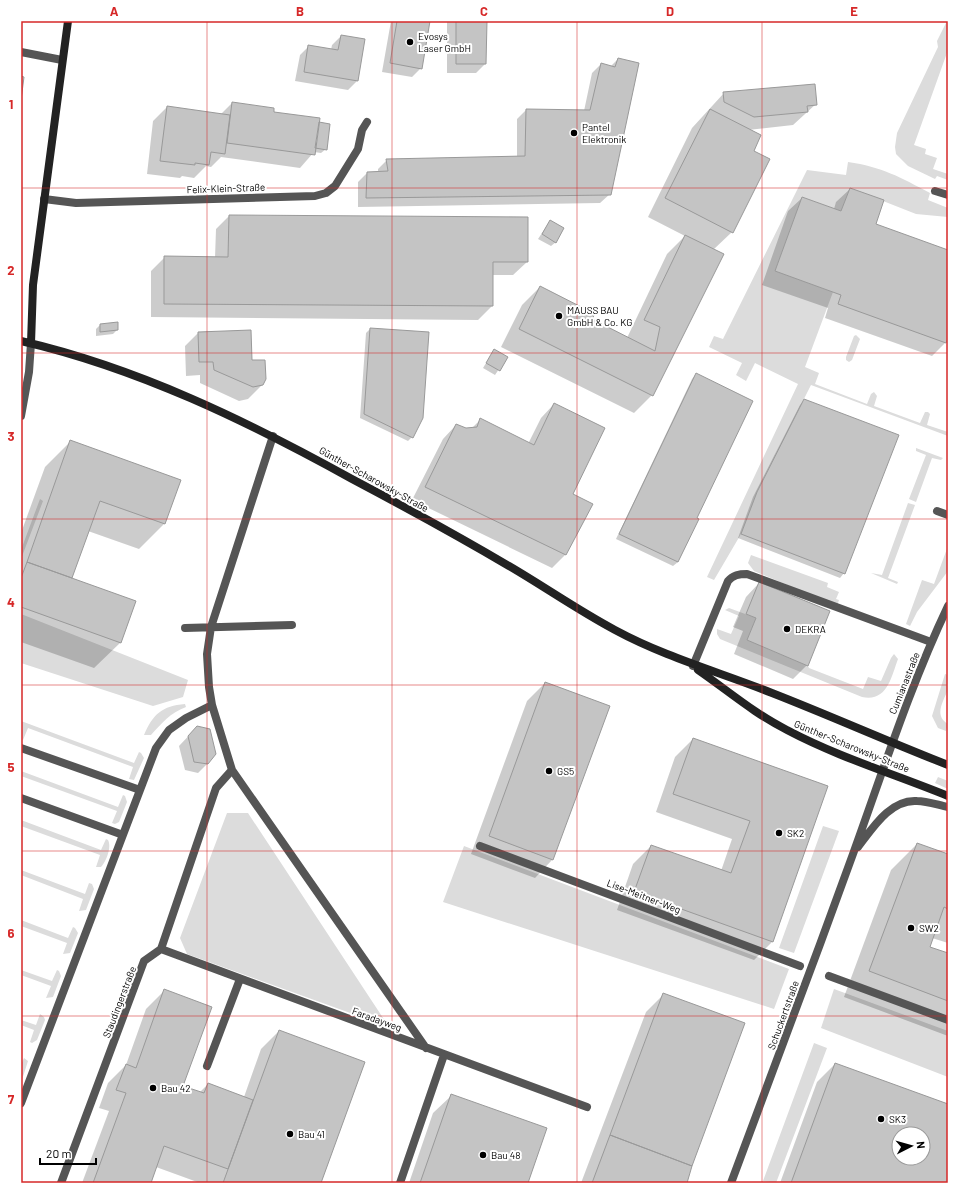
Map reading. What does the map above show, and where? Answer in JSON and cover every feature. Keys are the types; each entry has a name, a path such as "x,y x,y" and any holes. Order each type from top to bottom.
{"street":[{"path":"21,416 29,372 33,285 68,21"},
{"path":"21,52 62,60"},
{"name":"Felix-Klein-Straße","path":"44,199 76,203 315,196 326,193 335,186 358,149 362,130 367,122"},
{"path":"935,191 948,196"},
{"name":"Günther-Scharowsky-Straße","path":"21,341 100,363 201,402 273,436 484,551 613,629 650,648 693,666 724,674 793,701 948,765"},
{"path":"273,436 211,627 207,654 212,705 232,770 426,1048"},
{"path":"937,511 948,515"},
{"path":"693,666 728,581 732,577 742,574 747,574 931,642"},
{"name":"Cumianastraße","path":"882,769 891,742 931,642 948,606"},
{"path":"185,628 292,625"},
{"name":"Günther-Scharowsky-Straße","path":"693,666 786,730 838,753 948,796"},
{"path":"21,1103 156,748 169,730 186,718 212,705"},
{"path":"21,748 140,790"},
{"name":"Schuckertstraße","path":"731,1183 853,854 882,769"},
{"path":"160,949 216,788 232,770"},
{"path":"21,798 123,834"},
{"name":"Schuckertstraße","path":"853,854 878,821 898,805 907,801 916,800 948,807"},
{"name":"Lise-Meitner-Weg","path":"480,846 800,966"},
{"name":"Faradayweg","path":"160,949 586,1107"},
{"name":"Staudingerstraße","path":"61,1183 144,961 160,949"},
{"path":"829,976 948,1020"},
{"path":"206,1066 240,979"},
{"path":"400,1183 444,1054"}],"shaded area":[{"path":"947,21 948,50 914,145 926,149 925,154 937,158 933,169 948,174 948,180 937,176 935,179 908,166 896,154 895,147 897,133 938,47 937,41"},
{"path":"848,162 890,173 930,193 928,200 948,208 948,217 916,214 850,188 841,211 802,197 775,271 833,292 805,367 819,373 815,384 867,404 871,394 874,392 877,396 874,406 920,423 925,412 928,412 930,414 927,425 948,432 948,436 811,385 757,492 741,534 714,580 707,577 798,384 755,363 746,381 736,375 742,363 709,347 714,336 723,339 807,170 846,175"},
{"path":"856,335 860,339 852,360 849,362 846,360 846,357 854,336"},
{"path":"916,448 943,458 941,460 932,458 916,502 909,499 926,455 916,451"},
{"path":"40,499 43,501 21,559 21,550"},
{"path":"908,503 915,505 888,578 898,582 897,584 871,573 882,575"},
{"path":"948,546 948,571 917,612 910,626 906,624 922,580 934,584"},
{"path":"751,555 828,583 827,587 839,592 836,599 839,600 837,606 754,571 748,563"},
{"path":"729,608 756,618 747,640 808,666 809,668 863,689 868,677 881,681 894,654 898,659 890,681 883,692 877,696 870,698 862,697 720,639 717,634 717,629 731,634 739,616 725,610"},
{"path":"21,614 188,680 183,697 153,706 21,663"},
{"path":"945,674 948,675 948,687 940,712 941,716 948,724 946,731 938,728 932,716"},
{"path":"185,704 186,707 171,715 151,735 144,735 147,728 159,712 170,707"},
{"path":"21,721 134,763 139,752 144,758 134,780 129,779 133,767 28,728 23,740 21,739"},
{"path":"21,771 118,807 123,795 125,796 127,802 119,822 115,824 112,823 117,811 21,776"},
{"path":"938,777 948,781 948,789 935,783"},
{"path":"227,813 248,813 389,1027 187,954 180,938"},
{"path":"21,820 101,850 106,839 108,840 109,850 103,865 101,867 96,867 100,855 21,826"},
{"path":"823,826 839,831 794,953 779,948"},
{"path":"464,846 789,969 774,1009 443,902"},
{"path":"21,870 85,894 89,883 92,884 94,889 86,910 79,911 83,899 21,875"},
{"path":"21,920 68,938 73,927 75,928 78,933 70,953 63,954 67,943 21,926"},
{"path":"21,970 52,981 57,970 59,971 61,976 53,997 46,998 51,986 21,975"},
{"path":"834,989 948,1031 948,1077 821,1028"},
{"path":"40,1014 45,1020 37,1040 32,1043 30,1042 34,1030 21,1025 21,1020 36,1025"},
{"path":"814,1043 827,1048 776,1183 763,1181"},
{"path":"24,1058 28,1061 21,1083 21,1065"}],"building":[{"name":"Evosys Laser GmbH","path":"397,21 430,21 422,69 390,63"},
{"path":"456,21 487,21 486,64 456,64"},
{"path":"341,35 365,39 358,81 304,72 308,45 338,50"},
{"name":"Pantel Elektronik","path":"618,58 639,63 611,195 366,198 367,172 388,171 386,159 525,156 526,109 590,110 601,63 615,67"},
{"path":"21,76 24,77 21,100"},
{"path":"815,84 817,105 807,106 808,112 754,117 724,102 723,92"},
{"path":"232,102 274,108 274,112 320,118 315,155 227,143"},
{"path":"167,106 230,115 225,154 211,152 209,165 160,161"},
{"path":"710,109 761,135 754,151 770,159 733,233 665,198"},
{"path":"319,122 330,124 327,150 315,148"},
{"path":"850,188 884,200 876,224 948,250 948,339 946,343 838,304 841,295 775,271 802,197 841,211"},
{"path":"229,215 528,217 528,262 493,262 493,306 164,304 164,256 228,257"},
{"path":"550,220 564,228 556,243 542,234"},
{"name":"MAUSS BAU GmbH & Co. KG","path":"685,235 724,254 653,396 519,329 540,286 595,314 592,319 655,351 660,327 644,320"},
{"path":"118,322 118,330 100,332 100,324"},
{"path":"370,328 429,332 423,418 413,438 364,414"},
{"path":"251,330 252,360 265,360 266,379 263,385 253,387 214,370 213,362 199,362 198,332"},
{"path":"494,349 508,357 500,371 486,363"},
{"path":"696,373 753,401 697,518 699,519 678,562 619,534"},
{"path":"804,399 899,435 845,574 741,534 757,492"},
{"path":"554,403 605,428 573,494 593,504 566,555 425,487 456,424 466,428 477,427 480,418 534,445"},
{"path":"70,440 181,480 165,524 100,501 72,578 27,562"},
{"path":"27,562 136,601 121,643 21,607 21,578"},
{"name":"DEKRA","path":"759,582 830,611 808,666 747,640 756,618 746,614"},
{"name":"GS5","path":"545,682 610,706 553,860 489,836"},
{"path":"197,726 210,729 216,754 208,764 194,762 188,736"},
{"name":"SK2","path":"693,738 828,786 773,942 634,892 651,845 731,873 750,821 673,794"},
{"name":"SW2","path":"917,843 948,854 948,909 944,907 930,947 948,953 948,1001 869,971"},
{"name":"Bau 42","path":"164,989 212,1007 183,1086 204,1093 208,1083 253,1100 228,1169 164,1146 151,1183 93,1183 126,1093 116,1090 126,1064 136,1068"},
{"path":"663,993 745,1023 692,1166 610,1135"},
{"name":"Bau 41","path":"279,1030 365,1062 321,1183 223,1183"},
{"name":"SK3","path":"835,1063 948,1104 948,1183 791,1183"},
{"name":"Bau 48","path":"451,1094 547,1128 528,1183 420,1183"},
{"path":"610,1135 692,1166 687,1183 592,1183"}],"place":[{"name":"Evosys Laser GmbH","path":"410,42"},
{"name":"Pantel Elektronik","path":"574,133"},
{"name":"MAUSS BAU GmbH & Co. KG","path":"559,316"},
{"name":"DEKRA","path":"787,629"},
{"name":"GS5","path":"549,771"},
{"name":"SK2","path":"779,833"},
{"name":"SW2","path":"911,928"},
{"name":"Bau 42","path":"153,1088"},
{"name":"SK3","path":"881,1119"},
{"name":"Bau 41","path":"290,1134"},
{"name":"Bau 48","path":"483,1155"}]}
